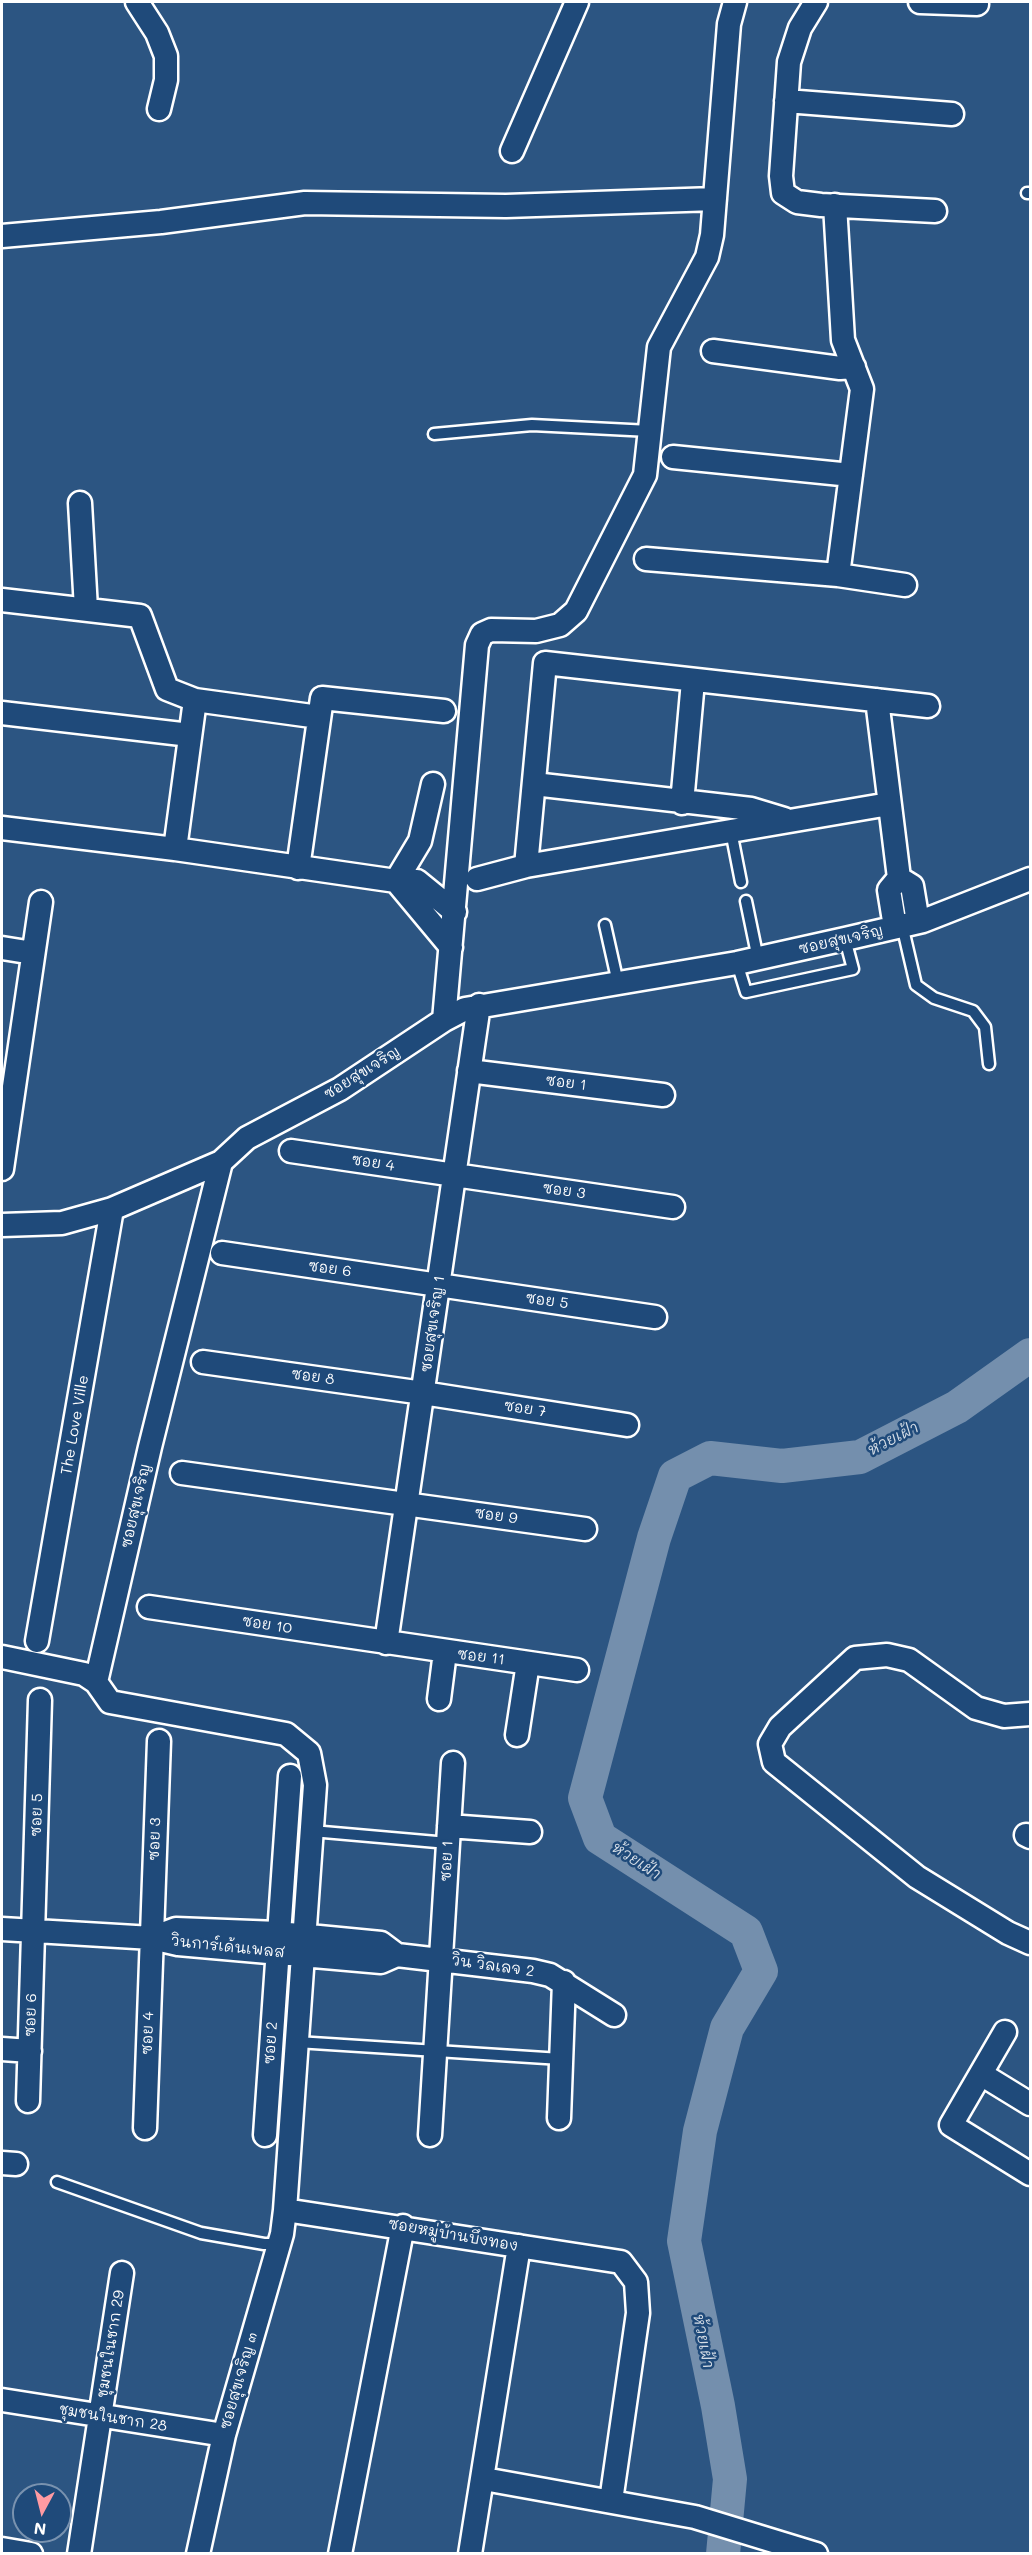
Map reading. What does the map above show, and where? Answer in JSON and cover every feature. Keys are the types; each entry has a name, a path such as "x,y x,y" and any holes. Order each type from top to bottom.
{"street":[{"path":"137,2 157,33 166,56 166,80 159,109"},
{"path":"512,151 577,2"},
{"path":"444,1020 477,645 482,634 491,630 536,631 560,626 576,611 645,475 659,347 707,257 715,199 729,24 735,2"},
{"path":"816,2 800,28 789,62 781,176 783,193 797,202 935,211"},
{"path":"920,2 977,4"},
{"path":"786,101 952,114"},
{"path":"2,236 161,222 305,203 506,206 715,199"},
{"path":"836,205 843,340 862,389 838,576"},
{"path":"713,351 840,368 854,367"},
{"path":"673,457 851,475"},
{"path":"80,503 86,609"},
{"path":"645,559 838,576 905,585"},
{"path":"2,600 140,616 167,689 195,700 319,717"},
{"path":"526,866 545,663 928,706"},
{"path":"682,803 693,681"},
{"path":"298,868 322,698 444,711"},
{"path":"175,849 195,700"},
{"path":"877,700 899,878 912,886 905,925"},
{"path":"2,713 190,735"},
{"path":"396,881 420,841 433,784"},
{"path":"534,784 682,803 751,809 789,820"},
{"path":"477,879 526,866 889,804"},
{"path":"2,828 175,849 396,881 417,881 455,912"},
{"name":"ซอยสุขเจริญ","path":"96,1682 150,1447 221,1162 247,1138 340,1089 444,1020 479,1005 747,961 845,939 905,925 1030,879"},
{"path":"396,881 451,946"},
{"path":"2,1163 10,1055 33,953 41,902"},
{"path":"2,948 33,953"},
{"name":"ซอยสุขเจริญ 1","path":"386,1643 479,1005"},
{"name":"ซอย 1","path":"469,1071 663,1095"},
{"name":"ซอย 4","path":"291,1151 454,1176"},
{"path":"13,1224 62,1223 90,1213 112,1209 221,1162"},
{"name":"ซอย 3","path":"454,1176 673,1207"},
{"name":"The Love Ville","path":"37,1641 112,1209"},
{"name":"ซอย 6","path":"222,1253 438,1285"},
{"name":"ซอย 5","path":"438,1285 655,1317"},
{"name":"ซอย 8","path":"203,1362 423,1393"},
{"name":"ซอย 7","path":"423,1393 627,1425"},
{"path":"182,1473 406,1503"},
{"name":"ซอย 9","path":"406,1503 585,1529"},
{"name":"ซอย 10","path":"149,1607 386,1643"},
{"name":"ซอย 11","path":"386,1643 577,1670"},
{"path":"439,1699 445,1652"},
{"path":"1030,1714 1004,1716 976,1708 909,1660 887,1655 855,1658 780,1727 770,1743 774,1762 917,1877 1008,1933 1030,1943"},
{"path":"2,1657 84,1674 96,1682"},
{"path":"517,1735 528,1663"},
{"name":"ซอยสุขเจริญ ๓","path":"96,1682 110,1702 286,1734 309,1753 315,1785 285,2210 278,2244 224,2435 198,2553"},
{"name":"ซอย 5","path":"34,1930 40,1700"},
{"name":"ซอย 3","path":"152,1938 159,1740"},
{"name":"ซอย 1","path":"442,1959 453,1763"},
{"path":"277,1942 290,1776"},
{"path":"449,1834 530,1832"},
{"name":"วินการ์เด้นเพลส","path":"2,1929 152,1938 178,1944 277,1942 305,1945"},
{"name":"ซอย 6","path":"28,2101 34,1930"},
{"name":"ซอย 4","path":"145,2128 152,1938"},
{"name":"ซอย 2","path":"265,2135 277,1942"},
{"name":"วิน วิลเลจ 2","path":"305,1945 381,1962 397,1955 533,1971 550,1975 564,1982 614,2015"},
{"path":"430,2135 442,1959"},
{"path":"559,2118 564,1982"},
{"path":"1005,2032 951,2125 1030,2174"},
{"path":"2,2049 30,2051"},
{"path":"981,2074 1030,2104"},
{"name":"ซอยหมู่บ้านบึงทอง","path":"285,2210 403,2226 621,2262 636,2282 638,2313 611,2501"},
{"path":"340,2553 403,2226"},
{"path":"470,2553 484,2479 519,2246"},
{"name":"ชุมชนในชาก 29","path":"79,2553 122,2273"},
{"name":"ชุมชนในชาก 28","path":"2,2400 224,2435"},
{"path":"484,2479 695,2517 816,2553"},
{"path":"2,2548 31,2553"}],"lane":[{"path":"434,434 531,425 650,431"},
{"path":"731,831 741,882"},
{"path":"746,901 746,992 853,969 845,939"},
{"path":"605,925 618,983"},
{"path":"905,925 916,985 934,998 973,1011 985,1027 989,1064"},
{"path":"312,1831 449,1834"},
{"path":"297,2042 561,2059"},
{"path":"57,2182 201,2233 264,2244 278,2244"}],"waterway":[{"name":"ห้วยเฝ้า","path":"723,2554 730,2479 718,2406 684,2241 700,2131 727,2028 761,1971 746,1932 600,1838 585,1798 654,1538 675,1476 710,1458 782,1466 860,1457 957,1407 1030,1355"}]}
